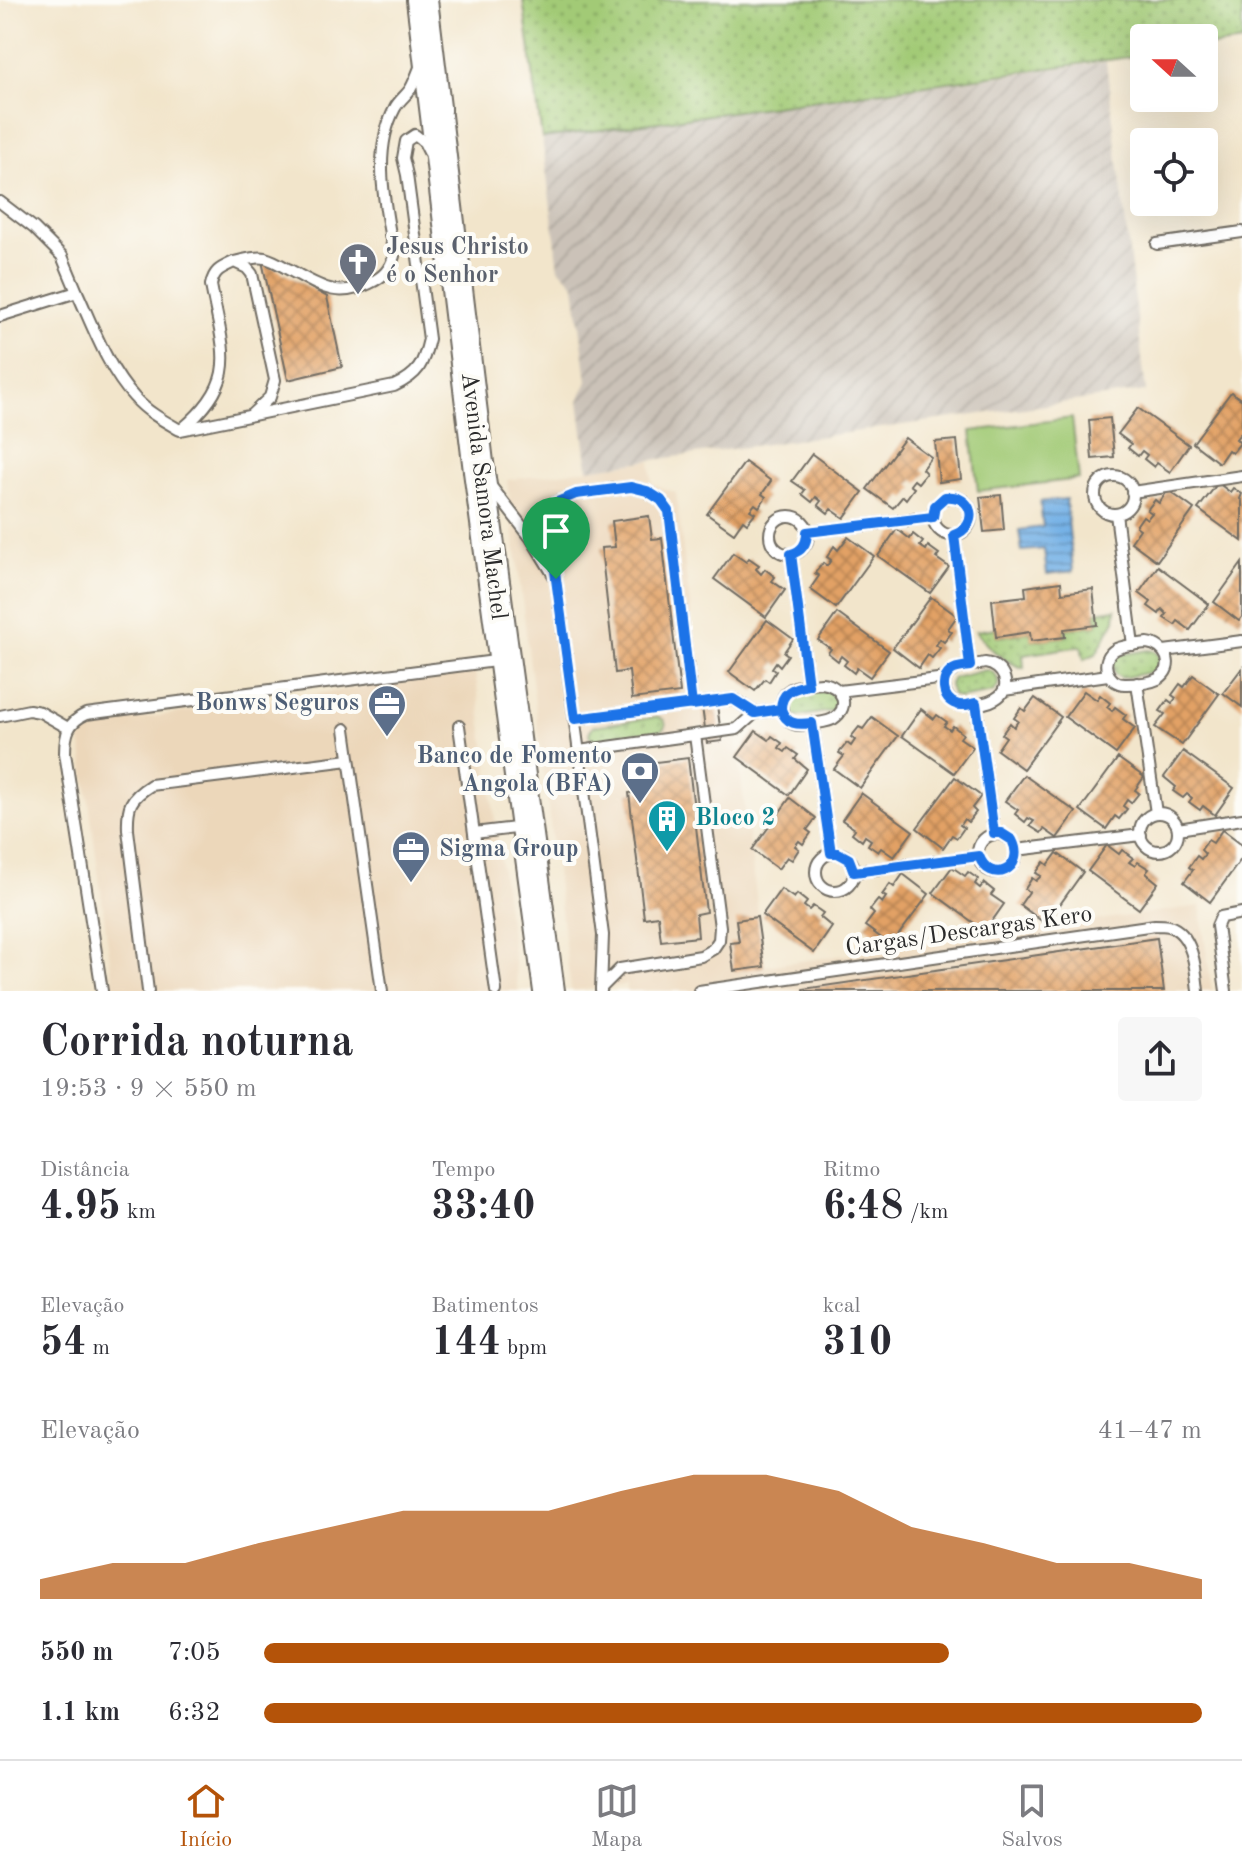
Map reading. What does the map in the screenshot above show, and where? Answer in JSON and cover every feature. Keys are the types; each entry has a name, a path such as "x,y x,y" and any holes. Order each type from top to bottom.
{"main road":[{"name":"Avenida Samora Machel","path":"422,0 479,471 549,991"}],"lane":[{"path":"180,430 201,412 221,381 225,360 211,285 213,275 220,269 253,258 269,259 330,291 344,292 374,282 385,275 391,266 394,256 381,180 386,134 396,107 410,90 428,47"},
{"path":"0,202 34,228 62,256 108,359 134,397 159,418 180,430 394,386 410,378 424,360 429,339 403,158 406,141 415,135 424,142 445,182"},
{"path":"1157,244 1242,232"},
{"path":"234,262 252,274 275,380 270,397 252,415"},
{"path":"0,316 77,292"},
{"path":"479,471 531,538 556,579"},
{"path":"1132,492 1242,476"},
{"path":"1108,477 1126,480 1132,492 1130,504 1116,514 1099,508 1094,497 1097,485 1108,477"},
{"path":"601,990 603,935 549,518 557,502 576,494 631,487 647,491 661,500 669,511 692,705"},
{"path":"945,497 959,498 969,506 970,519 965,530 954,535 937,529 933,517 935,506 945,497"},
{"path":"1116,514 1133,645"},
{"path":"783,517 801,520 807,532 802,549 791,554 774,548 769,537 772,525 783,517"},
{"path":"807,532 933,517"},
{"path":"954,535 970,666"},
{"path":"791,554 808,685"},
{"path":"1164,651 1242,641"},
{"path":"1154,643 1164,651 1167,664 1162,675 1152,681 1123,685 1108,675 1108,657 1118,648 1154,643"},
{"path":"102,991 65,753 68,728 76,718 86,714 504,660"},
{"path":"1004,690 1005,678 998,667 985,663 950,672 944,690 950,701 961,706 995,699 1004,690 1108,675"},
{"path":"839,691 946,678"},
{"path":"829,683 839,691 842,704 837,715 827,721 798,725 783,715 783,697 793,688 829,683"},
{"path":"1137,683 1156,813"},
{"path":"575,719 733,699 755,713"},
{"path":"976,703 994,833"},
{"path":"579,751 737,729 755,713 781,709"},
{"path":"0,716 29,710 40,712 68,728"},
{"path":"812,723 831,853"},
{"path":"459,726 496,991"},
{"path":"345,729 382,991"},
{"path":"601,990 620,969 701,956 713,949 719,940 720,927 695,735"},
{"path":"148,991 128,830 130,803 138,793 151,785 349,760"},
{"path":"1156,813 1169,815 1178,829 1175,843 1159,851 1148,847 1141,835 1145,819 1156,813"},
{"path":"1178,829 1242,819"},
{"path":"474,833 527,827"},
{"path":"994,833 1007,836 1016,850 1013,864 1003,871 986,868 979,856 983,840 994,833"},
{"path":"1016,850 1141,835"},
{"path":"831,853 849,859 854,872 846,888 834,891 823,888 816,877 820,859 831,853"},
{"path":"854,872 979,856"},
{"path":"1226,991 1217,926 1221,917 1242,913"},
{"name":"Cargas/Descargas Kero","path":"699,991 1155,925 1172,926 1185,939 1194,958 1198,991"}],"shaded area":[{"path":"1106,62 1146,391 588,469 579,401 587,381 575,285 559,268 542,138"},
{"path":"650,461 652,484 676,493 707,743 736,739 765,966 1200,906 1212,991 626,991 626,985 571,991 507,480"},
{"path":"475,672 518,991 114,991 79,727"}],"green space":[{"path":"523,0 1242,0 1242,42 1218,45 1218,24 1130,24 1130,57 542,138"},
{"path":"1072,418 1079,479 978,491 971,431"},
{"path":"1116,609 1115,620 1096,654 1084,659 1081,646 1023,655 1024,668 997,654 976,631 996,628 997,637 1030,632 1032,641 1065,637 1064,629 1097,625 1096,612"},
{"path":"1149,650 1160,658 1156,671 1122,678 1115,674 1112,663 1119,655"},
{"path":"986,670 998,680 993,692 959,698 952,695 950,684 953,678"},
{"path":"824,690 835,697 836,705 831,711 797,717 788,711 787,703 791,697"},
{"path":"658,717 665,724 660,731 595,740 590,737 593,726"}],"water":[{"path":"1066,499 1073,571 1047,574 1044,549 1022,551 1019,530 1043,527 1040,502"}],"building":[{"path":"262,261 327,297 342,367 288,380"},
{"path":"1231,392 1242,400 1242,435 1236,439 1240,443 1232,453 1228,450 1219,463 1193,443"},
{"path":"1138,408 1189,445 1170,472 1157,463 1154,467 1144,459 1147,455 1142,451 1138,456 1128,448 1131,444 1118,434"},
{"path":"1110,418 1114,457 1092,459 1089,420"},
{"path":"905,438 931,457 922,469 926,473 918,483 914,480 910,485 914,488 906,499 903,496 893,508 867,489"},
{"path":"957,440 961,479 939,482 935,442"},
{"path":"812,454 863,492 844,518 831,509 828,513 818,505 821,501 816,497 812,502 802,494 805,490 792,481"},
{"path":"745,462 771,481 762,494 766,497 759,507 755,504 750,510 755,513 747,523 743,520 734,533 707,514"},
{"path":"1218,483 1230,492 1233,488 1242,494 1242,541 1198,509"},
{"path":"1168,490 1194,509 1157,561 1131,542 1140,529 1136,526 1143,516 1147,519 1152,513 1147,510 1155,500 1159,503"},
{"path":"1001,495 1004,530 984,532 980,497"},
{"path":"649,516 652,539 662,538 680,693 632,699 629,671 615,673 601,548 615,547 612,521"},
{"path":"897,529 910,539 913,534 923,542 920,546 926,550 928,546 939,554 936,558 949,567 930,593 878,556"},
{"path":"848,537 874,556 836,608 810,589 819,576 815,573 823,563 827,566 831,560 827,557 834,546 838,550"},
{"path":"733,553 746,562 749,558 759,565 756,569 761,574 765,569 775,577 772,581 785,590 766,617 714,579"},
{"path":"1242,563 1242,617 1239,621 1214,602"},
{"path":"1158,566 1209,604 1190,630 1178,621 1175,625 1164,618 1167,614 1162,609 1159,614 1148,606 1151,602 1139,593"},
{"path":"1061,582 1062,593 1093,589 1097,625 1064,629 1065,637 1031,641 1030,632 996,637 992,600 1026,596 1025,587"},
{"path":"931,597 957,616 948,629 952,632 944,642 940,639 936,645 940,648 932,658 928,655 919,668 893,648"},
{"path":"837,613 889,651 870,677 857,668 854,673 844,665 847,661 841,656 838,661 828,653 831,649 818,640"},
{"path":"767,620 793,639 784,652 788,655 780,666 776,662 772,668 776,671 769,682 765,679 755,691 729,672"},
{"path":"1242,668 1242,707 1223,693"},
{"path":"1193,675 1219,694 1182,745 1155,727 1165,714 1160,711 1168,700 1172,703 1176,698 1172,695 1180,684 1184,687"},
{"path":"1084,691 1097,700 1100,695 1110,703 1107,707 1112,711 1115,707 1126,715 1123,719 1135,728 1116,754 1065,717"},
{"path":"1035,698 1061,717 1023,769 997,750 1006,737 1002,734 1010,723 1014,727 1018,721 1014,718 1021,708 1025,711"},
{"path":"717,705 722,741 707,743 702,707"},
{"path":"921,709 934,719 937,715 947,722 944,726 950,730 953,726 963,734 960,738 973,747 954,773 902,736"},
{"path":"872,717 898,736 860,788 834,769 844,756 839,753 847,743 851,746 855,740 851,737 859,727 863,729"},
{"path":"756,731 769,740 772,736 782,743 779,748 785,752 788,748 798,755 795,759 807,769 789,795 737,757"},
{"path":"1183,751 1234,788 1215,815 1203,806 1200,810 1189,802 1192,798 1187,794 1183,798 1173,791 1176,787 1164,777"},
{"name":"Bloco 2","path":"688,758 706,912 696,914 698,937 661,941 658,916 644,918 629,793 643,791 639,764"},
{"path":"1118,758 1144,777 1135,790 1139,793 1131,803 1127,800 1123,806 1127,809 1119,819 1115,816 1106,829 1080,810"},
{"path":"1024,775 1076,812 1057,838 1044,829 1041,833 1030,826 1034,821 1028,818 1025,822 1015,814 1018,810 1005,801"},
{"path":"955,777 981,796 972,808 976,812 968,822 964,819 960,825 964,828 957,838 952,835 943,848 917,828"},
{"path":"861,793 913,831 894,857 881,848 878,852 868,845 871,840 865,836 862,841 852,833 855,829 842,820"},
{"path":"790,798 816,818 807,830 811,833 803,844 799,841 795,846 799,849 792,860 787,857 778,869 752,850"},
{"path":"1222,830 1242,845 1242,858 1210,902 1184,882 1193,870 1189,867 1197,856 1201,859 1205,854 1201,850 1208,840 1213,843"},
{"path":"1107,845 1119,854 1122,850 1133,858 1129,862 1135,866 1138,862 1149,869 1146,873 1158,883 1139,909 1088,871"},
{"path":"1057,853 1083,872 1046,924 1020,905 1029,892 1025,889 1032,878 1036,881 1041,876 1036,873 1044,862 1048,865"},
{"path":"952,867 965,876 968,872 978,879 975,884 980,888 984,883 994,891 991,895 1004,904 985,931 933,893"},
{"path":"903,874 929,894 891,945 865,926 874,914 870,910 878,900 882,903 886,897 882,895 890,884 894,887"},
{"path":"781,889 794,898 797,894 807,902 804,906 809,910 813,906 823,913 820,917 832,927 814,953 762,915"},
{"path":"757,917 764,967 734,971 730,943 739,942 736,920"},
{"path":"1157,938 1164,991 803,991 803,989"}],"place":[{"name":"Jesus Christo é o Senhor","path":"358,296"},
{"name":"Bonws Seguros","path":"387,738"},
{"name":"Banco de Fomento Angola (BFA)","path":"640,805"},
{"name":"Bloco 2","path":"667,853"},
{"name":"Sigma Group","path":"411,884"}],"route":[{"path":"556,579 549,518 557,502 576,494 631,487 647,491 661,500 669,511 692,705 733,699 755,713 781,709 787,692 808,685 791,554 802,549 807,532 933,517 935,506 945,497 964,501 969,506 970,519 965,530 954,535 970,666 950,672 944,690 955,704 976,703 994,833 1001,833 1012,840 1017,852 1013,864 1003,871 991,871 982,864 979,856 854,872 849,859 831,853 812,723 792,723 781,709 755,713 733,699 692,705 575,719 556,579"}]}
